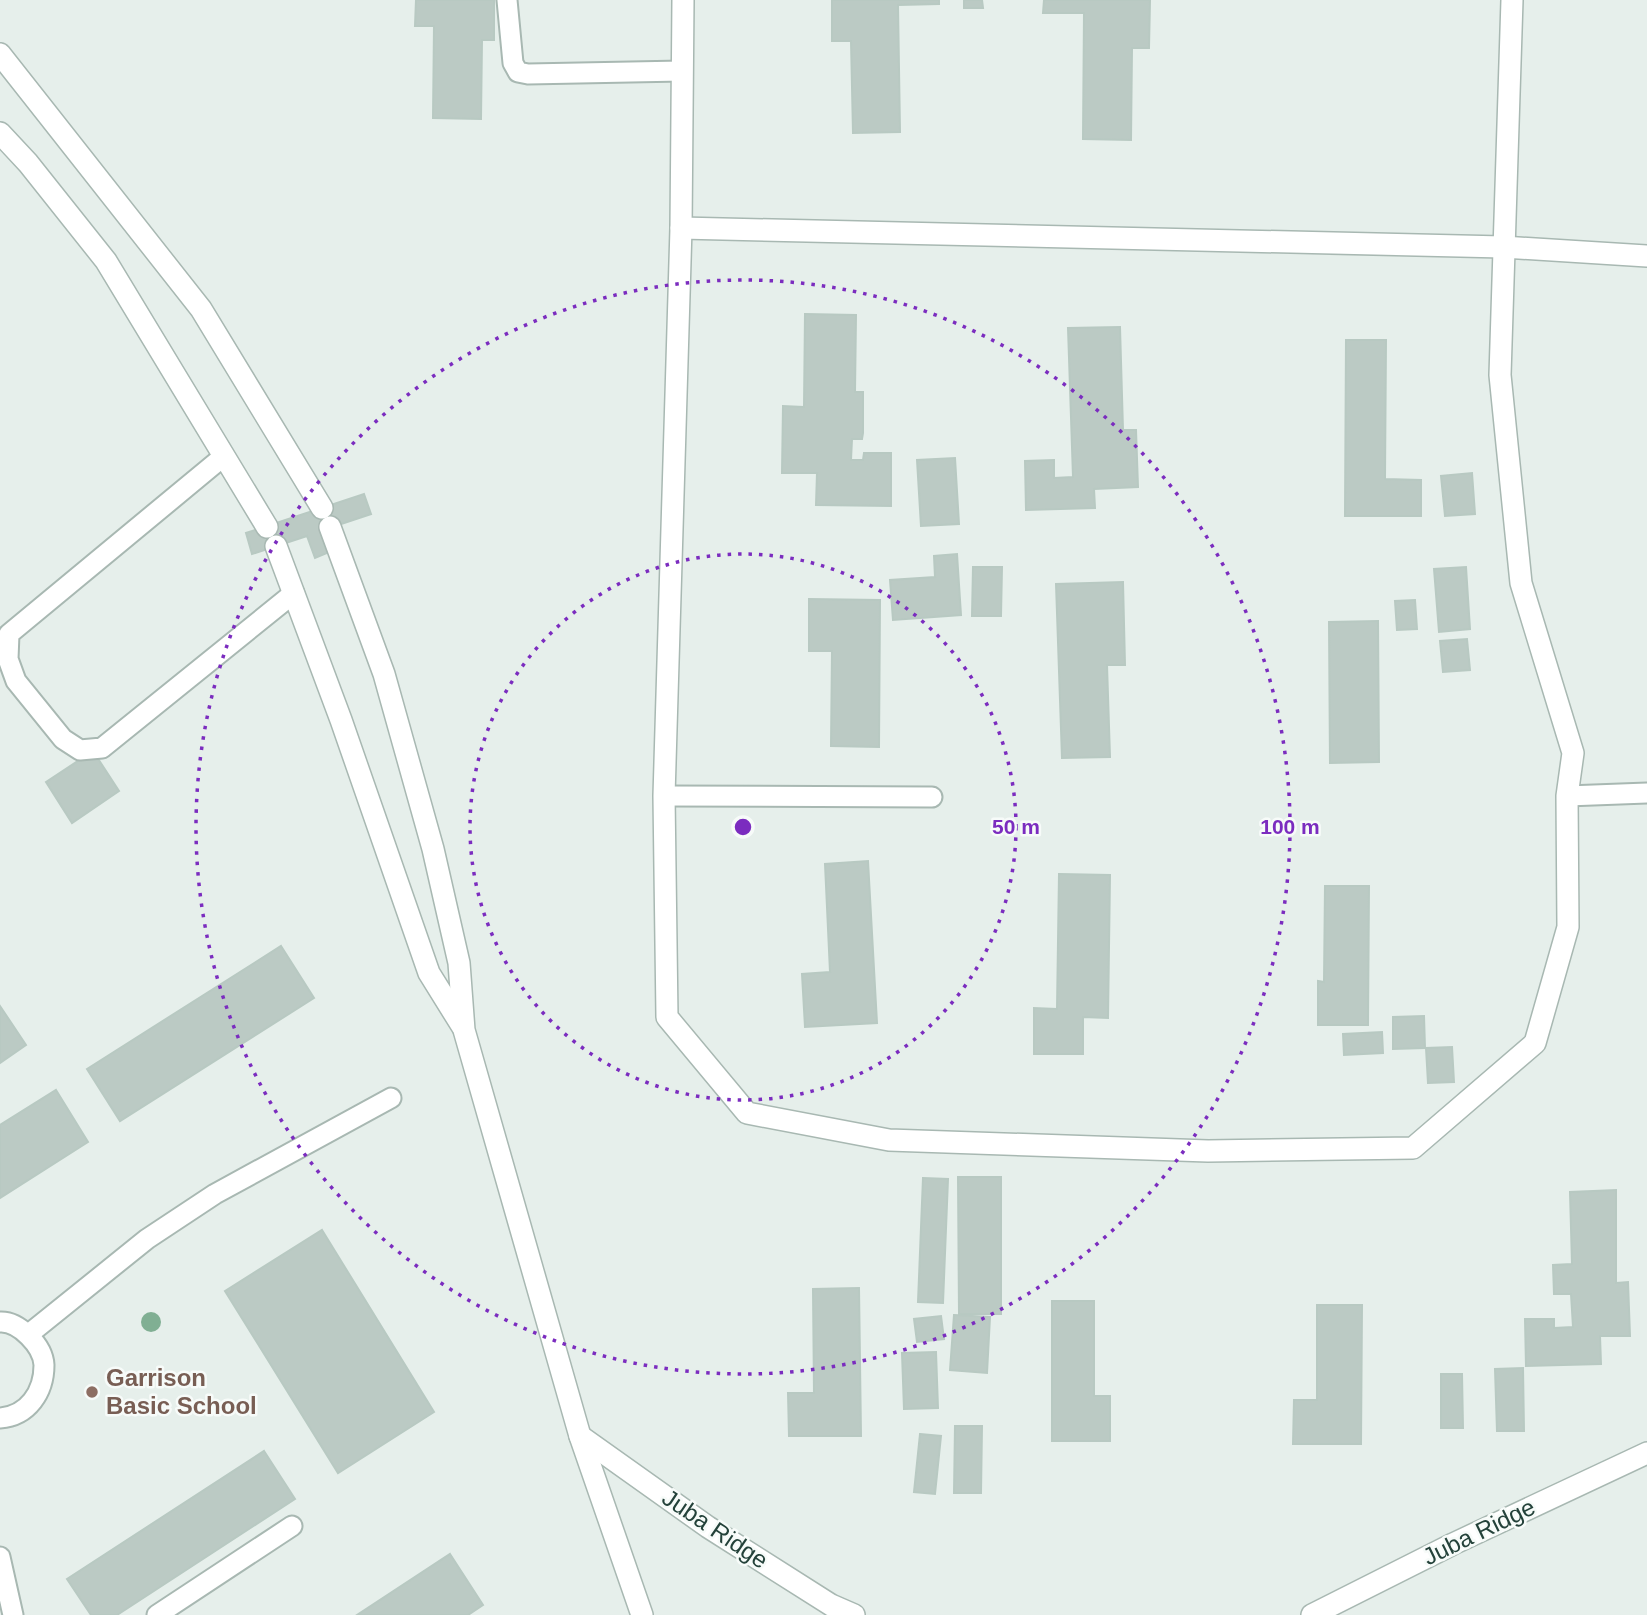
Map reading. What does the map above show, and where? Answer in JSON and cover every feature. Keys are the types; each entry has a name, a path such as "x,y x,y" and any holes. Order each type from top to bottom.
{"street":[{"path":"683,0 681,228 664,796 667,1017 747,1113 889,1140 1208,1151 1413,1148 1535,1043 1568,927 1567,796 1573,753 1521,583 1500,376 1511,0"},
{"path":"0,54 201,309 326,518 384,674 433,849 458,963 464,1030 580,1436 642,1615"},
{"path":"0,133 28,163 106,261 271,536 345,732 429,973 464,1030"},
{"path":"681,228 1503,247 1647,256"},
{"name":"Juba Ridge","path":"580,1436 708,1527 831,1605 854,1615"},
{"name":"Juba Ridge","path":"1312,1615 1453,1544 1647,1453"}],"lane":[{"path":"508,0 513,63 518,72 528,75 682,71"},
{"path":"224,456 9,634 8,659 16,681 63,739 80,750 102,748 294,593"},
{"path":"1567,796 1647,793"},
{"path":"664,796 932,797"},
{"path":"29,1334 147,1240 215,1194 391,1098"},
{"path":"0,1322 6,1322 29,1334 44,1363 39,1394 15,1417 0,1418"},
{"path":"157,1615 292,1526"},
{"path":"0,1557 13,1615"}],"building":[{"path":"416,0 494,0 494,40 482,40 481,119 433,118 434,26 415,26"},
{"path":"832,0 939,0 939,4 898,5 900,132 853,133 851,41 832,41"},
{"path":"964,0 982,0 983,8 964,8"},
{"path":"1044,0 1150,0 1149,48 1132,48 1131,140 1083,139 1084,13 1043,13"},
{"path":"805,314 856,315 855,392 863,392 863,433 862,439 852,439 851,460 863,460 864,453 891,453 891,506 816,505 817,473 782,473 783,406 804,407"},
{"path":"1120,327 1123,430 1136,430 1138,487 1094,489 1095,508 1026,510 1025,461 1054,460 1054,478 1073,477 1068,328"},
{"path":"1346,340 1386,340 1385,479 1421,480 1421,516 1345,516"},
{"path":"955,458 959,524 921,526 917,460"},
{"path":"1472,473 1475,514 1445,516 1441,476"},
{"path":"364,494 371,514 320,531 327,553 315,558 307,536 252,554 246,533"},
{"path":"957,554 961,615 893,620 890,580 935,577 934,556"},
{"path":"973,567 1002,567 1001,616 972,616"},
{"path":"1466,567 1470,629 1439,632 1434,569"},
{"path":"1123,582 1125,665 1107,665 1110,757 1062,758 1056,584"},
{"path":"809,599 880,600 879,747 831,746 832,651 809,651"},
{"path":"1415,600 1417,629 1397,630 1395,601"},
{"path":"1378,621 1379,762 1330,763 1329,622"},
{"path":"1467,639 1470,670 1443,672 1440,641"},
{"path":"93,751 119,791 72,823 46,782"},
{"path":"868,861 877,1023 805,1027 802,974 830,972 825,864"},
{"path":"1059,874 1110,875 1108,1018 1083,1017 1083,1054 1034,1054 1034,1008 1057,1009"},
{"path":"1325,886 1369,886 1368,1025 1318,1025 1318,981 1324,982"},
{"path":"281,946 314,998 120,1121 87,1069"},
{"path":"0,1006 26,1045 0,1063"},
{"path":"1424,1016 1425,1048 1393,1049 1393,1017"},
{"path":"1382,1032 1383,1053 1344,1055 1343,1034"},
{"path":"1452,1047 1454,1082 1428,1083 1426,1048"},
{"path":"56,1090 88,1142 0,1198 0,1125"},
{"path":"958,1177 1001,1177 1001,1314 959,1314"},
{"path":"923,1178 948,1179 943,1303 918,1302"},
{"path":"1616,1190 1616,1283 1628,1282 1630,1336 1600,1336 1601,1364 1526,1366 1525,1319 1554,1319 1554,1328 1573,1327 1571,1294 1554,1294 1553,1265 1572,1264 1570,1192"},
{"path":"322,1230 434,1412 338,1473 225,1291"},
{"path":"859,1288 861,1436 789,1436 788,1393 814,1393 813,1289"},
{"path":"1052,1301 1094,1301 1094,1396 1110,1396 1110,1441 1052,1441"},
{"path":"1317,1305 1362,1305 1361,1444 1293,1444 1294,1400 1317,1400"},
{"path":"954,1315 990,1317 987,1373 950,1370"},
{"path":"941,1316 944,1339 917,1342 914,1319"},
{"path":"936,1352 938,1408 904,1409 902,1353"},
{"path":"1523,1368 1524,1431 1497,1431 1495,1369"},
{"path":"1441,1374 1462,1374 1463,1428 1441,1428"},
{"path":"955,1426 982,1426 981,1493 954,1493"},
{"path":"920,1434 941,1436 935,1494 914,1492"},
{"path":"264,1451 295,1499 117,1615 91,1615 67,1579"},
{"path":"450,1554 483,1605 468,1615 357,1615"}],"place":[{"name":"Garrison Basic School","path":"92,1392"}]}
